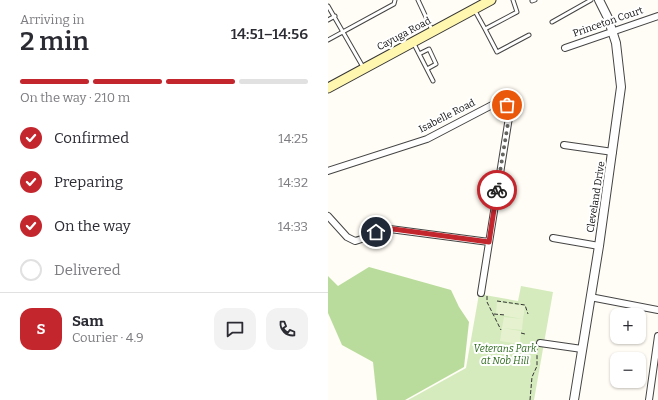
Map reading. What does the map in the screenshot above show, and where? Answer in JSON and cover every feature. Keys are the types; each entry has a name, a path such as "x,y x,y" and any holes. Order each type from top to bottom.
{"main road":[{"name":"Cayuga Road","path":"328,88 491,0"}],"street":[{"name":"Cleveland Drive","path":"574,400 599,246 621,87 619,56 613,31 599,0"},
{"name":"Princeton Court","path":"565,48 658,16"},
{"name":"Isabelle Road","path":"328,171 427,139 487,107 504,103 510,111 489,242 484,294"},
{"path":"564,145 613,152"},
{"path":"328,216 347,237 355,241 365,239 376,232 390,229 489,242"},
{"path":"553,238 599,246"},
{"path":"590,297 658,310"},
{"path":"649,400 658,336"},
{"path":"538,344 582,349"}],"lane":[{"path":"328,40 394,4 395,0"},
{"path":"418,0 433,31"},
{"path":"485,29 518,12 513,0"},
{"path":"552,22 591,0"},
{"path":"328,6 364,69"},
{"path":"474,9 497,52 529,35"},
{"path":"328,20 335,16"},
{"path":"413,42 433,81"},
{"path":"419,54 429,49 436,64 427,69"}],"path":[{"path":"484,294 486,302 501,330"},
{"path":"497,301 526,305 528,314"},
{"path":"493,314 505,315"},
{"path":"521,333 525,334"},
{"path":"530,400 532,377 536,366 538,344"}],"green space":[{"path":"369,267 451,290 459,307 469,322 464,367 405,400 377,400 373,362 342,345 328,313 328,276 338,286"},
{"name":"Veterans Park at Nob Hill","path":"521,286 553,292 534,400 408,400 466,368 479,294 518,301"},
{"path":"497,302 525,306 523,319 496,314"},
{"path":"504,317 523,319 522,330 502,328"},
{"path":"502,328 521,331 520,344 500,341"}],"way so far":[{"path":"497,190 510,111 507,105"}],"route":[{"path":"376,232 393,229 489,242 497,190"}]}
